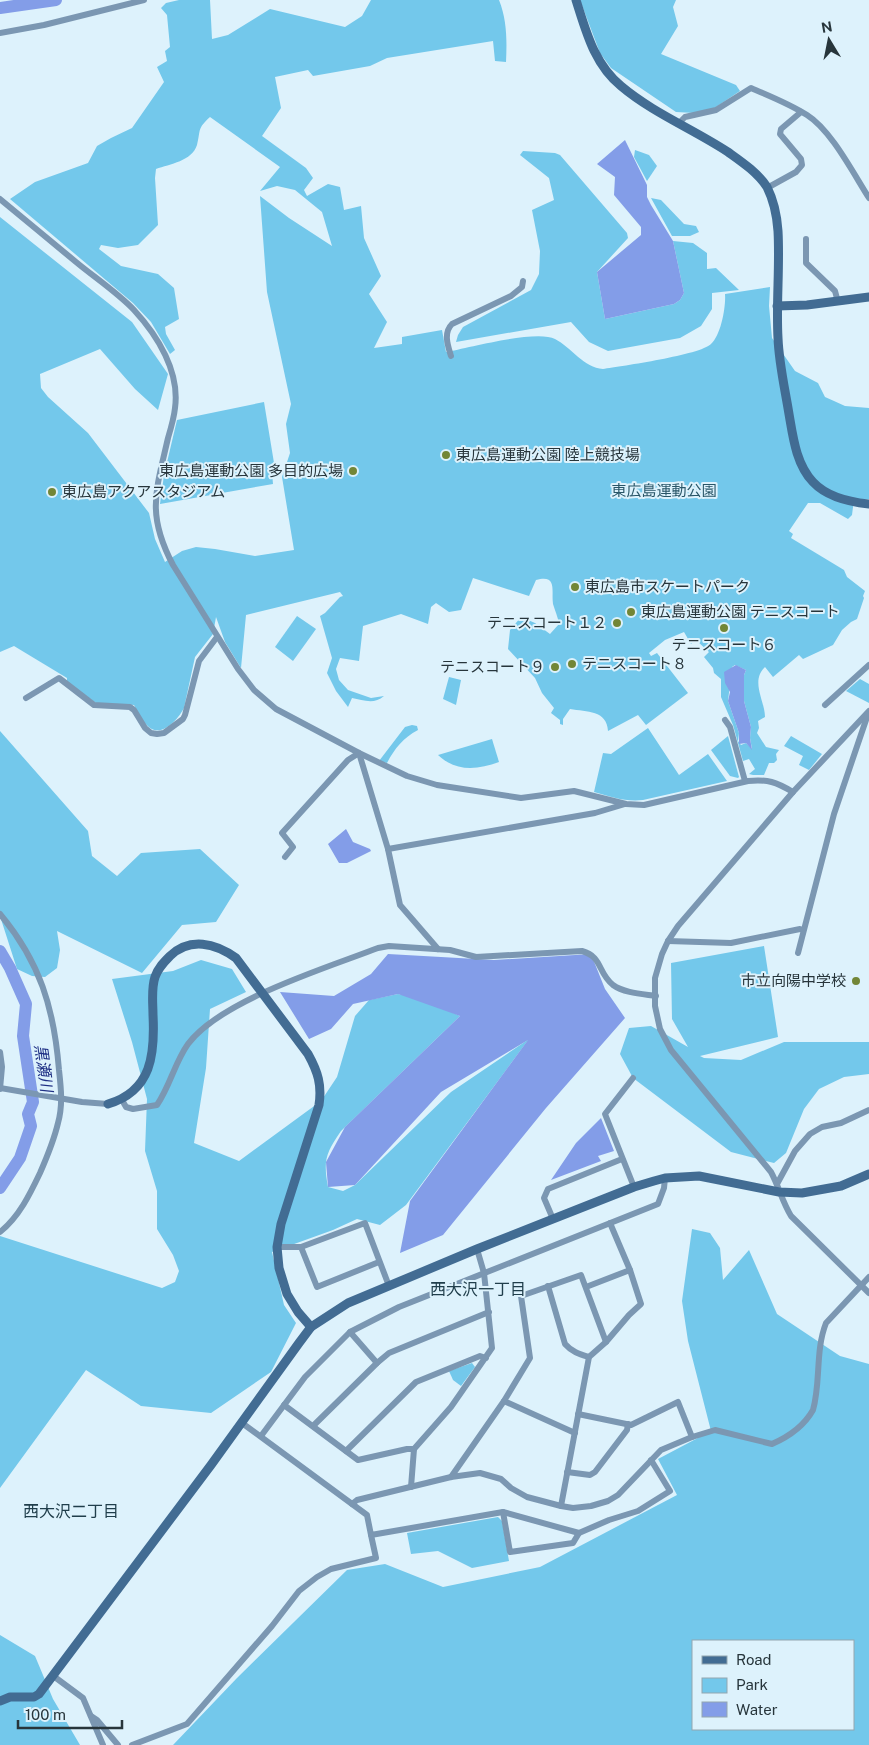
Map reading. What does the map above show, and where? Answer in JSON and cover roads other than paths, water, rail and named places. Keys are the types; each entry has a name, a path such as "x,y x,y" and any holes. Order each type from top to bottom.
{"street":[{"path":"0,33 44,26 144,0"},
{"path":"576,0 590,43 598,59 620,86 743,162 767,188 776,215 778,231 778,340 793,433 802,464 812,481 828,494 869,504"},
{"path":"680,122 684,116 716,110 751,88 806,114 818,123 834,143 869,198"},
{"path":"767,188 796,172 802,165 801,159 780,134 781,130 801,112"},
{"path":"0,199 133,310 155,336 166,357 175,384 175,408 154,504 156,522 164,548 238,669 254,690 276,709 407,776 437,785 521,798 574,792 626,804 644,805 744,781 765,780 778,783 793,792"},
{"path":"806,239 806,263 835,291 838,302"},
{"path":"451,356 448,345 448,328 452,324 510,296 522,287 523,281"},
{"path":"777,306 838,302 869,297"},
{"path":"26,698 59,678 94,705 130,707 134,710 145,728 151,733 164,733 185,715 199,661 217,636"},
{"path":"825,705 869,665"},
{"path":"798,953 834,814 869,711 793,792 678,926 662,954 655,978 655,1006 660,1029 671,1050 766,1165 791,1216 869,1293"},
{"path":"725,720 730,727 744,781"},
{"path":"359,753 388,849 400,905 438,950"},
{"path":"285,857 293,847 282,833 348,760 359,753"},
{"path":"388,849 595,813 626,804"},
{"path":"0,914 17,934 34,964 48,1001 57,1038 60,1099 59,1122 37,1180 19,1211 0,1232"},
{"path":"668,941 731,943 800,929 804,930"},
{"path":"0,1052 2,1067 0,1088 60,1099 108,1104 122,1100 132,1093 144,1077 150,1062 154,1041 152,992 155,977 162,964 175,951 190,944 203,943 220,948 236,958 264,993 317,1069 321,1091 281,1224 277,1247 279,1268 287,1294 298,1312 311,1327"},
{"path":"122,1100 126,1107 133,1109 157,1105 164,1095 188,1045 205,1027 264,993 378,948 389,946 450,950 476,957 582,952 591,954 598,961 604,976 615,986 656,996"},
{"path":"633,1078 605,1114 634,1187"},
{"path":"778,1188 795,1151 810,1134 822,1127 841,1122 869,1110"},
{"path":"553,1219 544,1198 548,1189 622,1159"},
{"path":"0,1701 10,1697 34,1697 39,1694 242,1423 311,1327 348,1303 477,1249 634,1187 665,1178 699,1176 802,1193 823,1191 841,1186 869,1174"},
{"path":"261,1436 305,1377 350,1332 400,1307 658,1204 664,1188 665,1178"},
{"path":"277,1247 301,1247 365,1223 389,1286"},
{"path":"561,1506 589,1357 606,1342 641,1304 630,1270 610,1223"},
{"path":"301,1247 317,1287 379,1262"},
{"path":"411,1487 414,1449 452,1406 492,1348 484,1273 477,1249"},
{"path":"586,1287 630,1270"},
{"path":"451,1477 504,1401 530,1358 521,1296 582,1275 606,1342"},
{"path":"352,1504 356,1500 451,1477 480,1473 501,1479 511,1488 527,1497 573,1508 591,1506 618,1495 661,1450 692,1437 715,1430 772,1444 791,1434 809,1417 813,1410 822,1332 828,1320 869,1277"},
{"path":"548,1286 565,1344 576,1354 589,1357"},
{"path":"313,1426 389,1352 489,1312"},
{"path":"350,1332 377,1363"},
{"path":"346,1451 416,1382 480,1356 486,1358"},
{"path":"504,1401 575,1433"},
{"path":"578,1414 631,1425 678,1402 692,1437"},
{"path":"284,1405 358,1460 414,1449"},
{"path":"132,1745 187,1724 272,1626 299,1591 316,1577 331,1569 376,1558 367,1515 242,1423"},
{"path":"567,1472 590,1475 595,1472 627,1430 628,1424"},
{"path":"502,1512 510,1552 573,1543 579,1533 608,1520 638,1511 670,1491 651,1460"},
{"path":"371,1535 502,1512 579,1533"},
{"path":"52,1675 83,1698 103,1745"},
{"path":"91,1716 97,1720 118,1745"}],"water":[{"path":"625,140 647,185 647,197 673,241 684,293 680,300 674,304 605,319 597,272 641,235 641,227 614,195 615,177 597,164"},
{"path":"736,665 746,670 744,675 744,701 751,727 752,750 746,743 739,744 739,733 728,701 730,692 725,683 724,672"},
{"path":"346,829 353,842 371,851 347,863 339,863 328,844"},
{"path":"388,954 494,960 591,954 605,989 625,1018 546,1108 443,1235 400,1253 410,1201 528,1040 441,1092 355,1185 328,1187 326,1162 345,1127 460,1016 398,994 353,1004 331,1029 309,1039 280,992 334,996 371,974"},
{"path":"601,1118 614,1151 598,1156 601,1161 551,1180 576,1143"}],"waterway":[{"name":"黒瀬川","path":"0,8 56,0"},
{"name":"黒瀬川","path":"0,951 26,1004 23,1036 33,1102 28,1114 31,1126 20,1158 0,1188"}],"place":[{"name":"東広島運動公園 陸上競技場","path":"446,455"},
{"name":"東広島運動公園 多目的広場","path":"353,471"},
{"name":"東広島アクアスタジアム","path":"52,492"},
{"name":"東広島市スケートパーク","path":"575,587"},
{"name":"東広島運動公園 テニスコート","path":"631,612"},
{"name":"テニスコート１２","path":"617,623"},
{"name":"テニスコート６","path":"724,628"},
{"name":"テニスコート８","path":"572,664"},
{"name":"テニスコート９","path":"555,667"},
{"name":"市立向陽中学校","path":"856,981"}],"district":[{"name":"西大沢一丁目","path":"478,1289"},
{"name":"西大沢二丁目","path":"71,1511"}],"park label":[{"name":"東広島運動公園","path":"664,491"}]}
